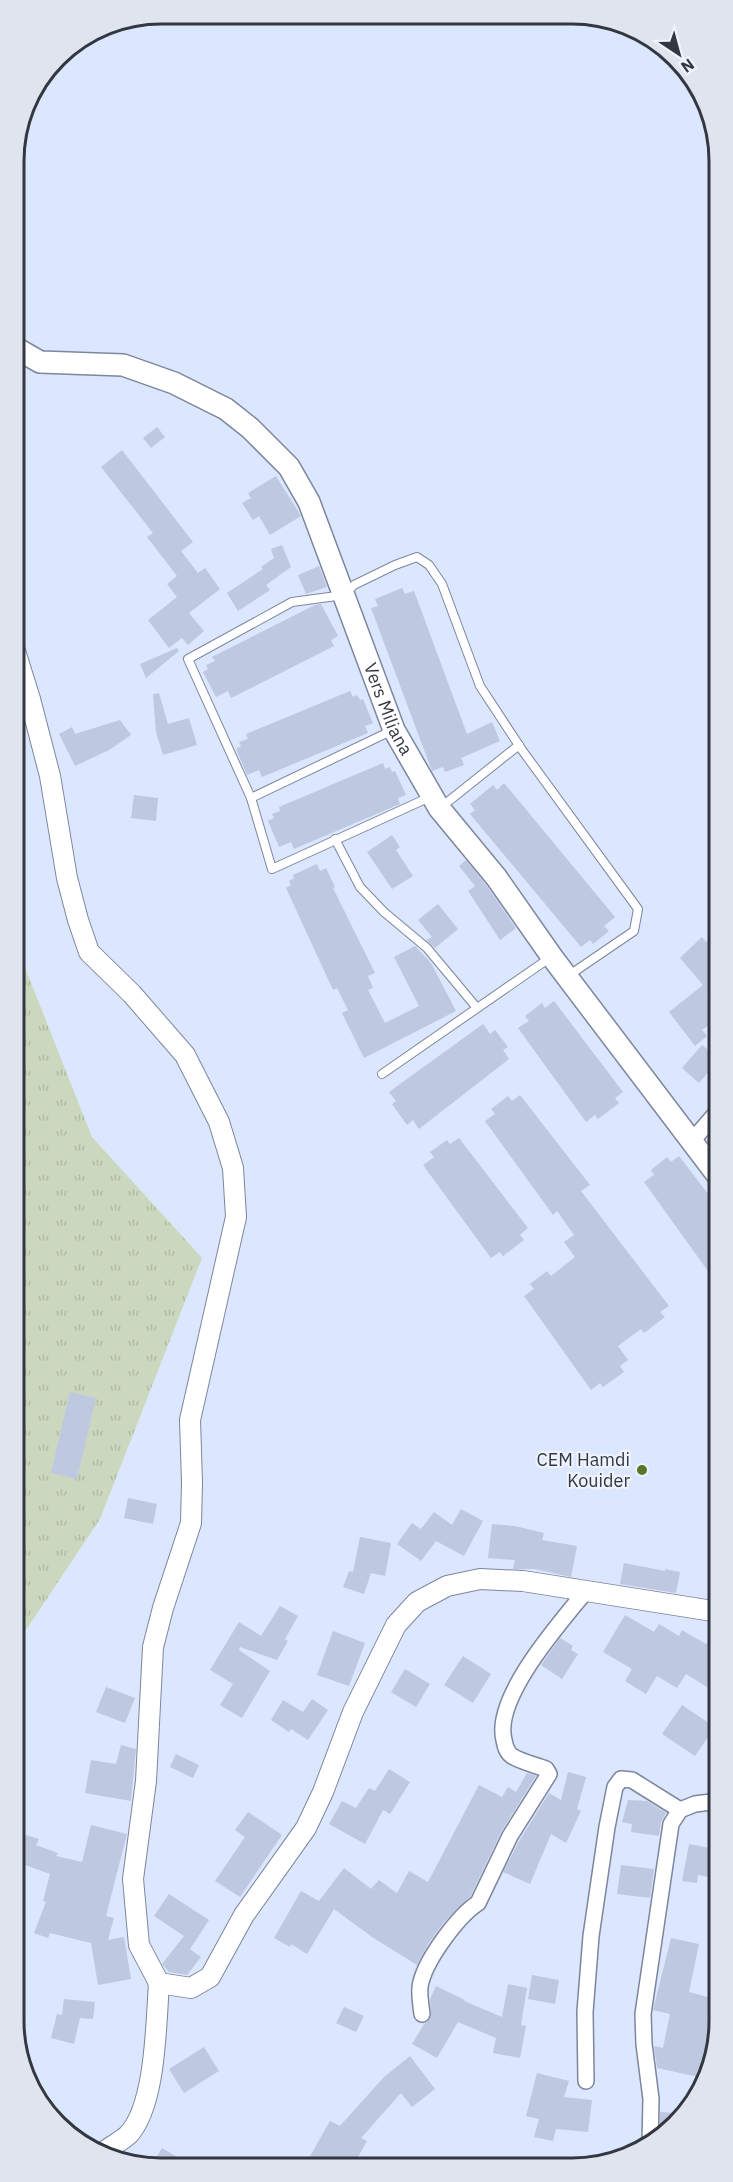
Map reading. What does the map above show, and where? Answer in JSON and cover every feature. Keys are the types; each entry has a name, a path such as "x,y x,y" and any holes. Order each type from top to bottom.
{"main road":[{"name":"Vers Miliana","path":"24,353 40,362 123,365 174,383 226,408 250,428 289,468 309,502 394,730 436,802 496,877 552,957 709,1164"}],"street":[{"path":"24,680 50,776 67,878 89,952 132,994 185,1055 219,1122 233,1167 236,1217 190,1420 191,1523 163,1608 153,1647 146,1781 133,1879 139,1945 159,1983 152,2078 140,2113 129,2134 109,2148"},
{"path":"692,1141 709,1121"},
{"path":"159,1983 191,1988 210,1977 244,1915 306,1828 323,1791 353,1712 396,1625 417,1602 447,1586 480,1579 523,1581 709,1609"},
{"path":"422,2014 420,1982 431,1959 443,1938 468,1910 478,1903 510,1836 549,1774 546,1769 511,1756 506,1749 502,1733 504,1712 540,1649 586,1591"},
{"path":"586,2081 585,2012 591,1936 615,1787 621,1779 632,1780 680,1810"},
{"path":"650,2133 651,2099 644,2044 643,2014 672,1824 680,1810 694,1804 709,1802"}],"lane":[{"path":"519,746 436,802 335,839 272,869 251,798 188,659 292,602 344,595 354,585 417,557 429,565 442,584 480,686 519,746 638,909 634,931 568,976"},
{"path":"251,798 394,730"},
{"path":"335,839 360,886 384,912 427,948 477,1008"},
{"path":"382,1074 552,957"}],"green space":[{"path":"24,965 92,1137 202,1258 100,1519 24,1633"}],"building":[{"path":"157,427 165,437 151,448 143,438"},
{"path":"122,450 193,542 181,551 198,573 205,568 220,589 189,613 204,631 188,645 182,638 169,648 148,620 177,597 167,584 177,576 147,537 153,533 101,467"},
{"path":"276,476 301,516 270,535 259,516 253,520 242,503 251,498 248,493"},
{"path":"282,545 291,567 266,585 270,590 238,611 227,593 263,569 261,567 274,558 271,549"},
{"path":"319,566 327,587 306,594 298,575"},
{"path":"402,588 405,594 414,591 467,734 492,722 500,741 461,758 464,765 445,772 443,767 432,771 371,608 378,606 375,599"},
{"path":"321,604 338,636 331,640 334,646 231,698 228,691 216,697 203,672 208,669 206,665 215,661 212,657"},
{"path":"177,648 179,651 146,678 140,664"},
{"path":"350,691 353,697 357,695 360,700 363,699 373,723 365,726 368,733 262,777 259,770 247,775 236,749 241,746 239,742 248,739 246,734"},
{"path":"159,693 168,724 189,718 197,745 163,755 156,732 153,694"},
{"path":"120,720 131,735 109,750 75,766 59,734 72,727 75,734"},
{"path":"383,763 385,769 390,767 392,772 395,771 406,795 398,798 400,804 294,849 291,842 279,847 268,821 274,818 272,814 280,811 279,807"},
{"path":"504,783 615,917 604,926 609,931 593,944 590,940 581,947 470,814 475,810 470,804 493,785 497,790"},
{"path":"134,795 158,798 156,821 131,818"},
{"path":"392,835 400,847 396,850 413,876 392,889 367,852"},
{"path":"466,860 516,928 500,940 468,891 475,886 459,866"},
{"path":"317,864 320,871 326,868 335,887 333,888 375,973 368,976 373,988 368,990 385,1023 419,1006 394,957 415,946 431,963 456,1011 364,1058 342,1013 348,1010 337,988 333,990 286,888 291,885 289,881 294,878 293,875"},
{"path":"438,904 458,929 435,948 426,940 432,937 418,920"},
{"path":"702,937 706,942 709,939 709,997 707,999 709,1025 702,1030 707,1036 695,1046 669,1012 703,985 680,958"},
{"path":"554,1001 623,1092 615,1098 619,1103 598,1119 595,1115 586,1122 518,1028 529,1021 525,1016 542,1003 545,1008"},
{"path":"483,1024 490,1034 495,1030 508,1047 503,1050 509,1059 419,1129 413,1120 407,1125 392,1104 396,1101 389,1092"},
{"path":"702,1045 709,1051 709,1071 699,1083 682,1068"},
{"path":"520,1095 590,1185 581,1191 669,1306 660,1312 665,1317 644,1333 641,1329 618,1346 628,1360 620,1366 624,1372 603,1387 600,1383 591,1390 524,1296 534,1289 530,1284 547,1271 551,1276 575,1257 564,1242 574,1235 557,1211 553,1215 485,1121 495,1114 491,1109 508,1096 512,1101"},
{"path":"459,1138 528,1228 520,1235 524,1240 503,1256 500,1252 491,1258 423,1165 434,1157 430,1152 447,1140 450,1144"},
{"path":"679,1156 709,1195 709,1272 644,1182 654,1175 651,1170 667,1157 671,1162"},
{"path":"70,1392 96,1398 77,1479 51,1473"},
{"path":"128,1498 157,1504 153,1524 124,1518"},
{"path":"461,1509 483,1521 464,1556 436,1541 421,1561 397,1544 412,1523 421,1529 434,1512 452,1525"},
{"path":"492,1524 515,1526 544,1533 542,1540 577,1546 571,1577 535,1569 513,1569 515,1560 488,1558"},
{"path":"360,1537 391,1543 385,1576 371,1573 364,1594 343,1587 349,1571 353,1572"},
{"path":"624,1563 680,1572 676,1593 620,1584"},
{"path":"280,1606 298,1616 285,1639 288,1641 277,1660 240,1647 239,1650 270,1671 242,1718 220,1705 233,1684 210,1670 239,1622 261,1636"},
{"path":"625,1615 654,1632 659,1624 679,1636 682,1630 706,1644 709,1639 709,1688 686,1674 677,1688 657,1676 646,1694 625,1681 632,1669 603,1652"},
{"path":"333,1631 365,1643 349,1686 317,1675"},
{"path":"560,1638 573,1646 571,1650 578,1654 562,1679 541,1665"},
{"path":"463,1656 491,1674 473,1703 444,1685"},
{"path":"405,1669 430,1684 416,1707 391,1692"},
{"path":"106,1687 135,1698 125,1723 96,1712"},
{"path":"312,1699 328,1710 308,1740 291,1729 289,1732 271,1720 283,1700 303,1712"},
{"path":"682,1705 709,1723 709,1736 695,1756 662,1734"},
{"path":"121,1745 136,1749 131,1801 85,1793 91,1760 116,1764"},
{"path":"176,1754 199,1765 193,1778 170,1767"},
{"path":"389,1769 410,1782 390,1814 383,1810 365,1844 329,1824 342,1801 356,1808 369,1788 375,1791"},
{"path":"568,1772 586,1777 577,1809 581,1811 566,1843 551,1834 530,1884 503,1872 549,1793 561,1800"},
{"path":"527,1773 536,1776 501,1832 470,1897 445,1921 428,1944 417,1965 372,1937 334,1909 307,1954 291,1944 290,1947 274,1938 301,1891 319,1901 344,1868 371,1889 379,1880 397,1893 409,1871 428,1882 479,1785 502,1797 508,1787 516,1792"},
{"path":"628,1800 647,1801 666,1813 661,1822 659,1836 631,1832 632,1824 622,1822"},
{"path":"248,1812 282,1835 240,1897 215,1881 245,1837 235,1830"},
{"path":"91,1825 127,1834 106,1916 114,1918 108,1940 124,1937 131,1979 98,1985 91,1943 50,1933 48,1938 34,1933 46,1902 43,1901 50,1874 24,1865 26,1835 39,1839 36,1845 58,1853 56,1856 82,1862"},
{"path":"689,1844 709,1848 709,1877 698,1875 697,1883 682,1881"},
{"path":"621,1865 654,1869 650,1898 617,1894"},
{"path":"169,1894 209,1920 190,1949 201,1957 187,1975 169,1972 162,1964 184,1936 154,1916"},
{"path":"671,1938 699,1944 689,1992 709,1997 709,2030 697,2077 657,2068 654,2046 663,2048 670,2014 653,2010"},
{"path":"532,1975 559,1980 555,2004 528,1999"},
{"path":"508,1984 527,1988 521,2025 526,2026 520,2058 493,2053 496,2038 458,2022 437,2058 412,2044 431,2017 430,1999 436,1986 502,2017"},
{"path":"64,1999 95,2002 93,2019 80,2018 74,2044 51,2038 57,2014 62,2015"},
{"path":"344,2007 364,2016 356,2032 336,2023"},
{"path":"204,2047 219,2071 184,2093 169,2069"},
{"path":"410,2056 435,2089 412,2107 401,2093 361,2138 367,2141 357,2158 309,2158 330,2121 340,2126 384,2077"},
{"path":"537,2073 569,2081 564,2097 592,2100 588,2132 556,2129 553,2141 534,2137 539,2119 526,2116"},
{"path":"660,2112 673,2113 662,2124 660,2126"},
{"path":"162,2148 179,2158 161,2158 156,2158"}],"place":[{"name":"CEM Hamdi Kouider","path":"642,1470"}]}
